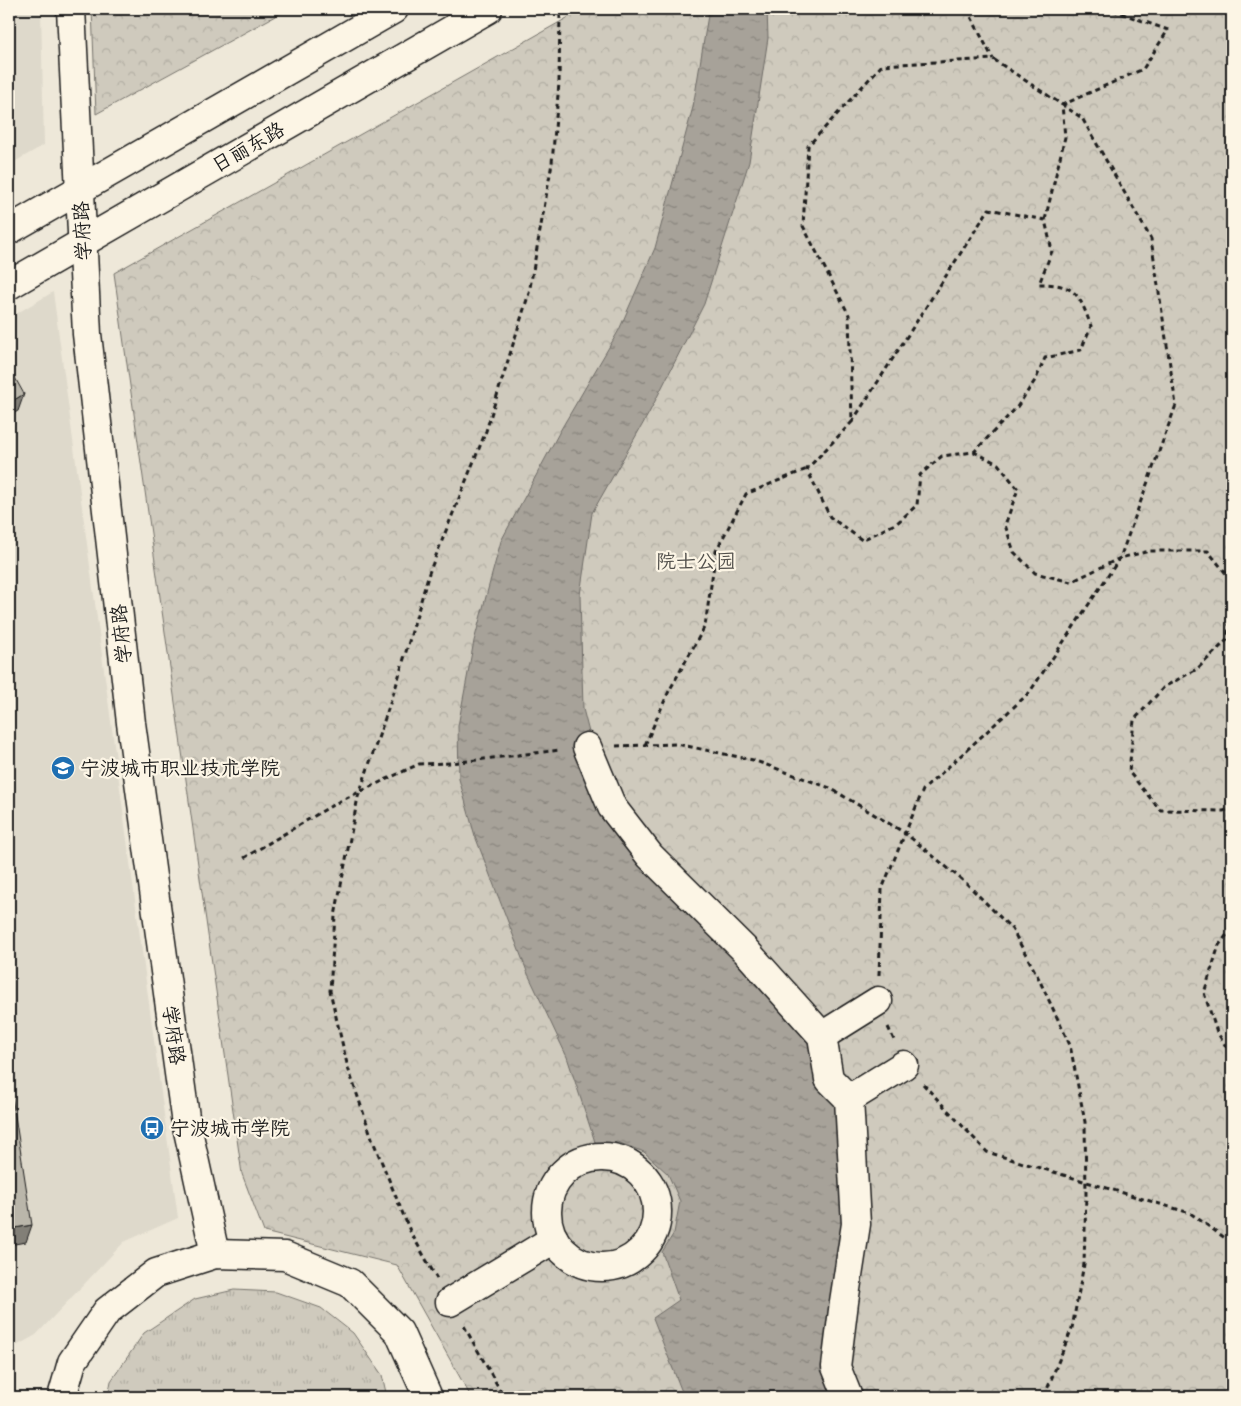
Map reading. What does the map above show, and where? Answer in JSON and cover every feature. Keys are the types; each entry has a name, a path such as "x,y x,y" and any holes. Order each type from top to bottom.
{"street":[{"name":"学府路","path":"71,9 87,334 131,723 186,1117 215,1254"},
{"path":"9,230 394,9"},
{"name":"日丽东路","path":"9,285 488,9"},
{"path":"578,747 612,807 650,856 745,950 822,1036 829,1079 849,1099 856,1224 836,1366 848,1397"},
{"path":"822,1036 878,1001"},
{"path":"849,1099 904,1064"},
{"path":"450,1302 554,1239"},
{"path":"62,1397 72,1362 107,1311 156,1273 215,1254 285,1256 350,1283 399,1332 428,1397"}],"path":[{"path":"504,1397 410,1230 373,1141 348,1068 330,991 335,916 360,792 396,686 429,573 486,431 529,293 552,163 558,83 560,9"},
{"path":"967,9 994,59 1082,118 1151,239 1176,405 1120,558 1029,693 923,790 882,889 878,1001 904,1064 987,1152 1190,1213 1232,1244"},
{"path":"1062,105 1143,68 1168,30 1109,9"},
{"path":"852,422 849,315 803,226 808,146 882,65 994,59"},
{"path":"974,452 1017,407 1036,379 1045,358 1081,350 1091,326 1083,303 1070,289 1055,284 1039,284 1052,251 1045,220 1065,137 1062,105"},
{"path":"645,745 668,693 706,626 716,551 746,494 807,469 852,422 989,209 1045,220"},
{"path":"807,469 830,518 862,540 897,523 917,505 920,474 942,456 974,452 998,464 1018,489 1005,525 1014,552 1035,573 1071,582 1120,558 1150,551 1208,551 1232,581"},
{"path":"1232,603 1227,640 1197,669 1164,687 1134,720 1129,772 1160,810 1223,811 1232,809"},
{"path":"244,858 336,803 420,764 451,763 578,747 677,744 753,760 830,788 905,833 966,883 1012,929 1037,975 1070,1045 1085,1122 1084,1264 1072,1328 1044,1397"},
{"path":"1232,928 1219,944 1204,993 1216,1032 1232,1056"}],"shaded area":[{"path":"9,9 41,9 44,145 9,165"},
{"name":"宁波城市职业技术学院","path":"53,292 178,1218 124,1242 36,1335 9,1350 9,318"}],"green space":[{"path":"92,9 288,9 96,114"},
{"name":"院士公园","path":"583,9 1232,9 1232,1397 471,1397 397,1265 264,1232 242,1174 114,273"},
{"path":"234,1290 276,1292 321,1308 353,1333 382,1375 387,1397 108,1397 111,1381 144,1333 195,1299"}],"water":[{"path":"709,9 767,9 768,38 749,162 704,304 649,413 592,513 580,595 583,709 602,783 796,1006 851,1130 845,1217 835,1298 823,1354 847,1397 684,1397 653,1318 679,1300 662,1252 674,1233 680,1201 668,1174 644,1152 617,1142 597,1148 567,1057 528,974 475,836 459,779 458,726 474,641 501,541 560,431 619,330 655,248 693,107"}],"building":[{"path":"9,367 24,394 9,403"},
{"path":"9,1077 32,1225 9,1229"}],"place":[{"name":"宁波城市职业技术学院","path":"63,768"},
{"name":"宁波城市学院","path":"152,1128"}]}
